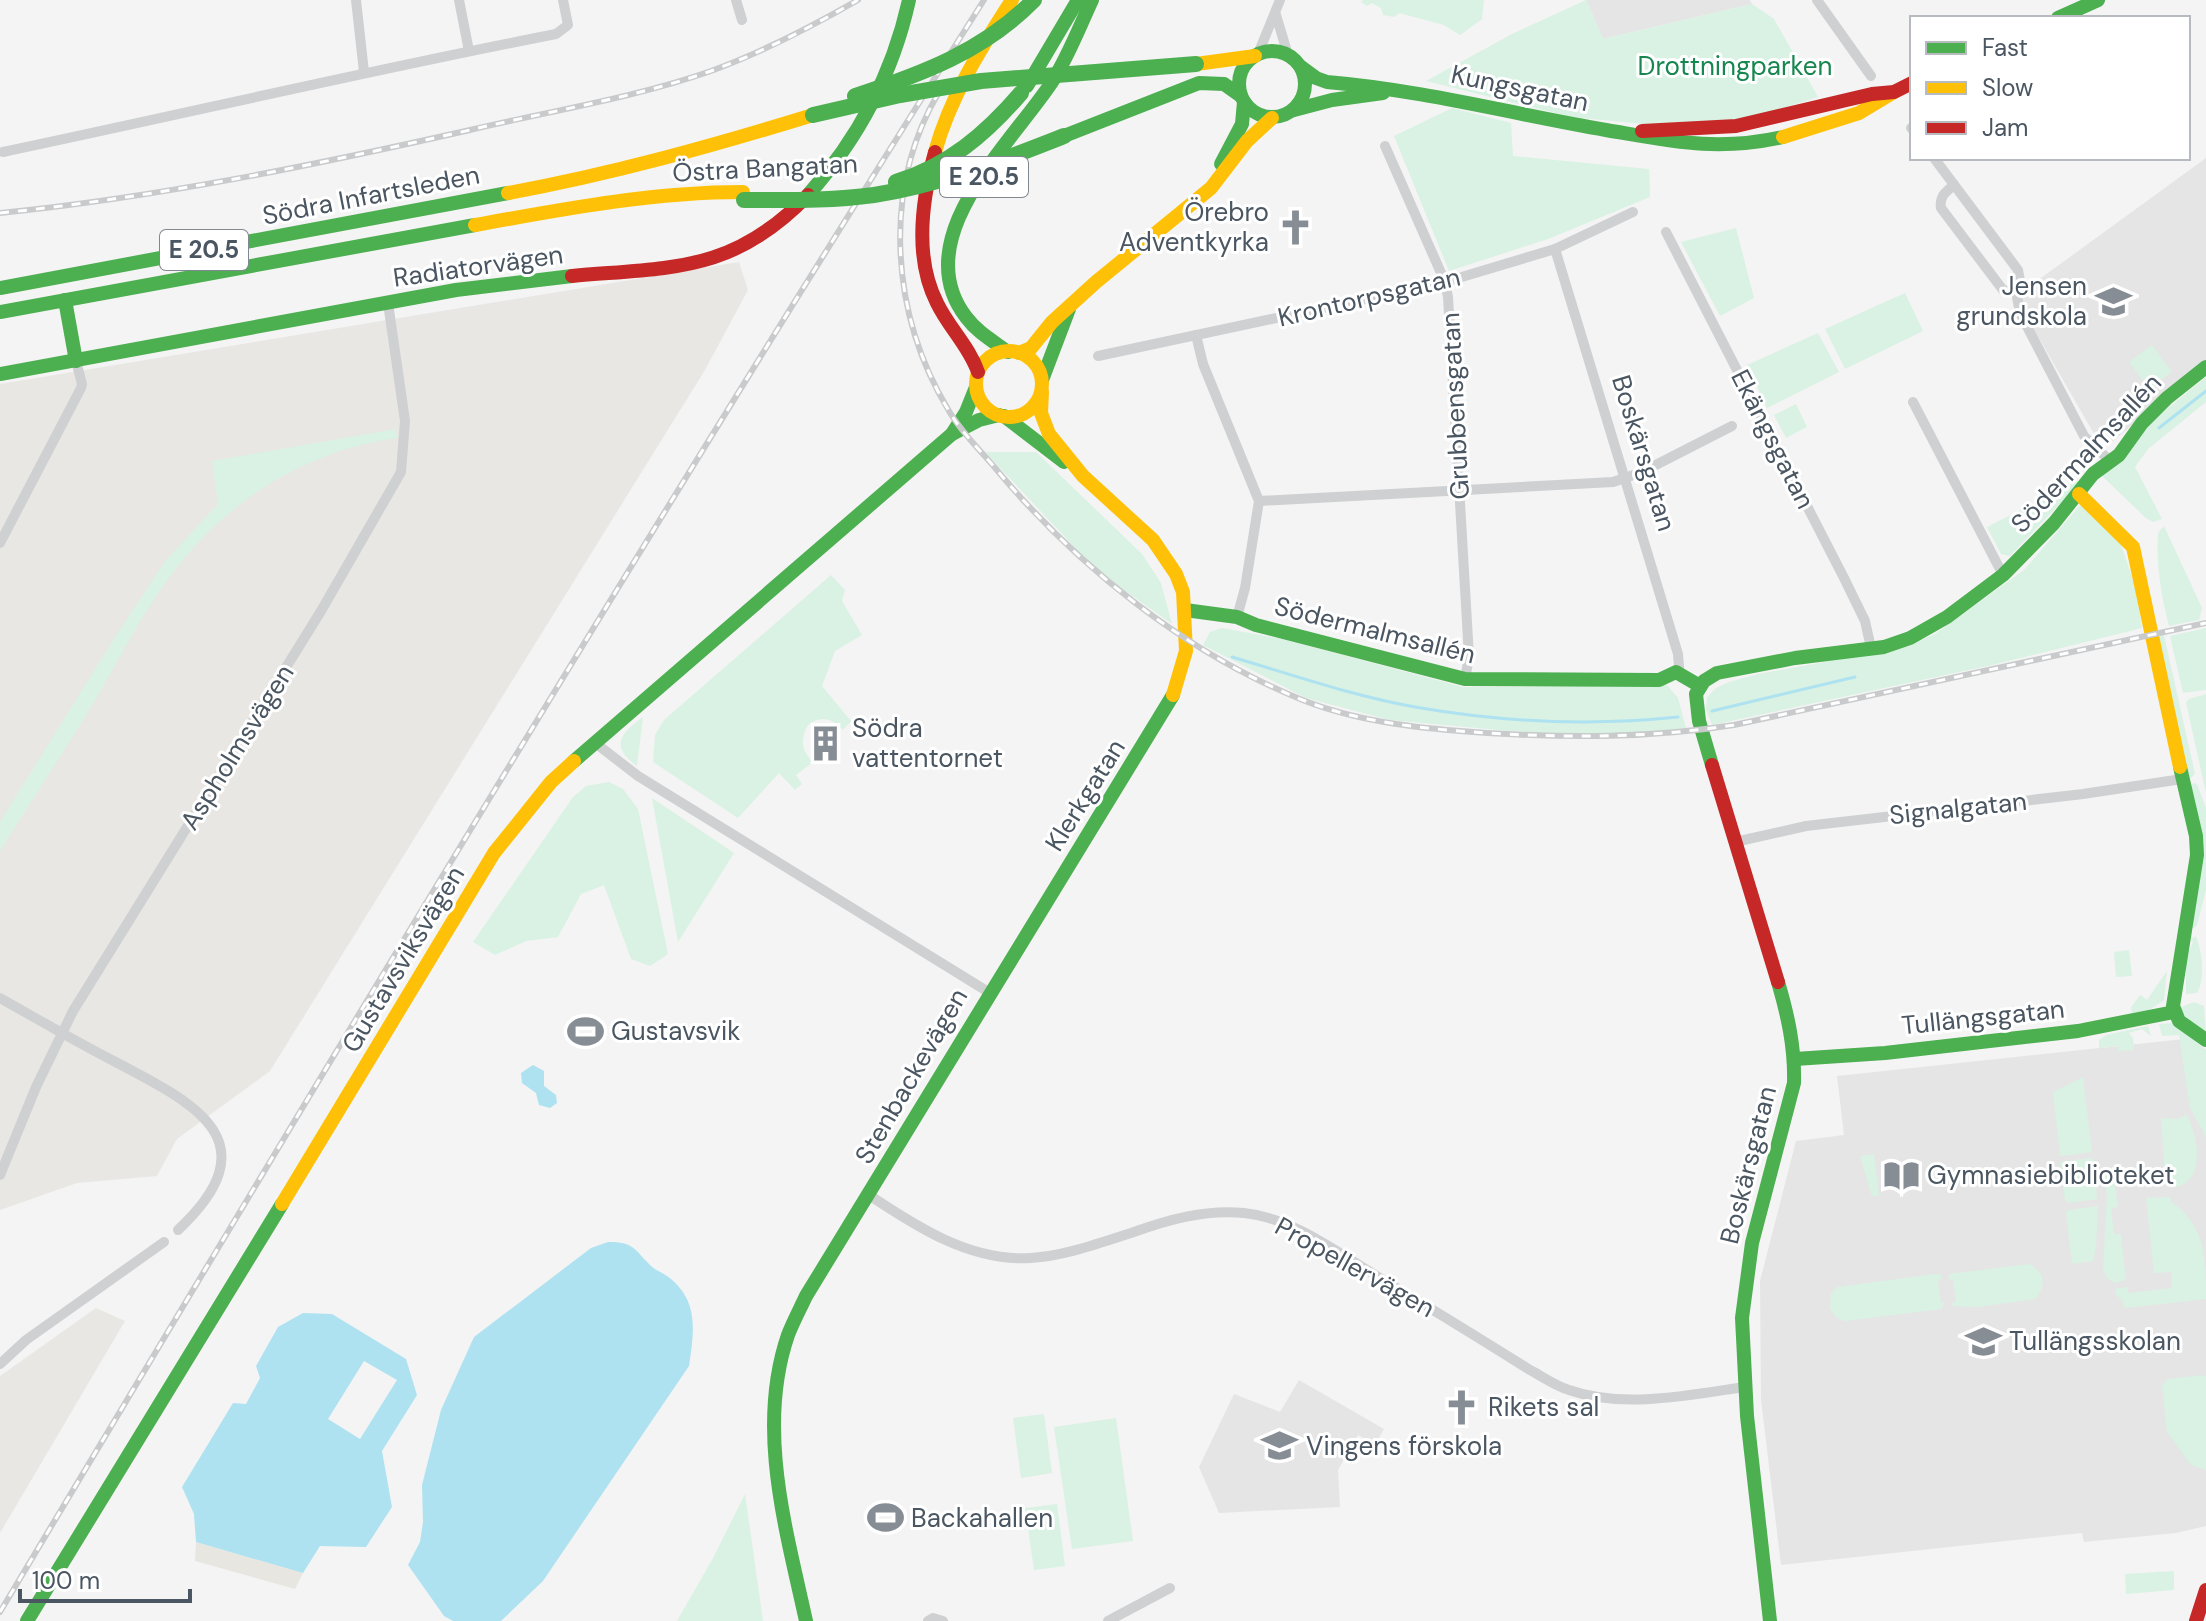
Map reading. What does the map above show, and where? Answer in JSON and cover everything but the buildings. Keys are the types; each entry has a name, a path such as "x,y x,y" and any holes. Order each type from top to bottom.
{"street":[{"path":"356,0 364,72"},
{"path":"459,0 469,51"},
{"path":"3,152 563,31 568,25 563,0"},
{"path":"736,0 742,20"},
{"name":"Radiatorvägen","path":"0,374 498,283 667,268 696,263 736,250 775,226 814,187 857,131 885,79 909,0"},
{"name":"E 20.5","path":"977,379 975,360 945,320 934,296 924,258 925,192 933,156 957,92 990,31 1012,0"},
{"name":"Östra Bangatan","path":"813,115 843,100 897,83 961,56 1005,28 1034,0"},
{"name":"Östra Bangatan","path":"563,209 667,197 704,200 843,191 904,180 941,164 985,133 1041,66 1078,0"},
{"name":"E 20.5","path":"1013,353 977,329 958,306 951,287 947,256 951,236 975,190 1066,58 1092,0"},
{"path":"1237,149 1243,105 1239,84 1242,71 1257,55 1280,0"},
{"path":"1817,0 1871,76"},
{"path":"2062,16 2098,0"},
{"path":"1276,15 1288,55"},
{"path":"813,115 981,81 1196,64 1273,51 1288,55 1301,67 1305,89 1301,101 1292,111 1266,122 1237,149 1202,193 1052,322 1031,348 996,354 984,360 977,379 984,406 1083,476"},
{"name":"Kungsgatan","path":"1301,67 1323,81 1408,90 1537,118 1622,132 1736,126 1872,94 1894,92 1910,84"},
{"path":"744,196 847,198 906,189 992,164 1199,83 1224,84 1243,105 1266,122"},
{"name":"Kungsgatan","path":"1292,111 1332,100 1408,90"},
{"name":"Södra Infartsleden","path":"0,288 571,181 701,149 813,115"},
{"name":"Grubbensgatan","path":"1385,146 1445,282 1448,297 1469,657 1465,679"},
{"path":"1935,160 2018,270 2020,281 2016,292 2020,313 2084,436 2109,460"},
{"path":"1954,185 1943,195 1941,208 2003,290 2016,292"},
{"name":"Södra Infartsleden","path":"0,312 563,209"},
{"name":"Krontorpsgatan","path":"1098,356 1445,282 1555,249 1633,212"},
{"name":"Ekängsgatan","path":"1666,232 1844,578 1865,621 1871,648"},
{"name":"Boskärsgatan","path":"1555,249 1678,654 1679,667 1676,672"},
{"path":"0,543 81,388 65,300"},
{"name":"Aspholmsvägen","path":"0,1175 62,1032 321,611 401,472 405,421 388,303"},
{"path":"1001,416 1014,417 1035,406 1069,309"},
{"path":"1196,335 1203,364 1259,501 1245,588 1237,617"},
{"path":"1013,353 1033,361 1039,369 1043,424 1083,476 1153,540 1166,557 1183,592 1185,610"},
{"name":"Södermalmsallén","path":"1700,686 1710,677 1730,670 1898,643 1935,624 2003,575 2079,494 2093,474 2119,455 2142,423 2206,367"},
{"name":"Gustavsviksvägen","path":"952,434 966,412 977,379"},
{"name":"Södermalmsallén","path":"1913,402 2003,575"},
{"name":"Gustavsviksvägen","path":"27,1621 494,853 539,796 594,742 952,434 979,420 1001,416"},
{"path":"1259,501 1601,483 1642,472 1732,426"},
{"path":"2079,494 2133,547 2196,836 2197,855 2173,991 2174,1012 2179,1021 2206,1040"},
{"name":"Södermalmsallén","path":"1185,610 1237,617 1256,625 1465,679 1659,680 1676,672"},
{"name":"Klerkgatan","path":"990,993 1176,690 1186,651 1185,610"},
{"path":"1676,672 1700,686"},
{"name":"Boskärsgatan","path":"1700,686 1695,700 1699,721 1788,1017 1795,1059 1792,1097 1752,1243 1742,1318 1744,1387 1770,1621"},
{"name":"Stenbackevägen","path":"594,742 638,776 990,993 794,1317 783,1346 772,1419 775,1462 806,1621"},
{"name":"Signalgatan","path":"1735,842 1806,826 2083,794 2182,779"},
{"path":"0,998 173,1092 202,1114 215,1132 222,1156 215,1185 206,1202 178,1230"},
{"name":"Tullängsgatan","path":"1795,1059 1885,1053 2078,1031 2174,1012"},
{"name":"Propellervägen","path":"869,1195 947,1241 1011,1258 1046,1257 1077,1250 1191,1215 1247,1213 1298,1230 1530,1370 1569,1390 1630,1399 1744,1387"},
{"path":"0,1364 26,1340 164,1242"},
{"path":"1109,1621 1170,1588"},
{"path":"2196,1621 2206,1590"},
{"path":"928,1621 933,1618 943,1621"}],"shaded area":[{"path":"1586,0 1750,0 1752,4 1603,39"},
{"name":"Jensen grundskola","path":"2206,158 2206,363 2113,441 2097,439 2021,307 2019,294"},
{"path":"739,262 748,290 705,370 270,1071 177,1139 157,1176 77,1183 0,1210 0,384"},
{"name":"Tullängsskolan","path":"2184,1039 2206,1054 2206,1526 2176,1533 2084,1542 2082,1533 1781,1565 1761,1400 1760,1281 1796,1141 1844,1135 1837,1076"},
{"path":"96,1308 125,1321 0,1533 0,1376"},
{"name":"Vingens förskola","path":"1299,1380 1384,1429 1375,1445 1358,1435 1338,1470 1340,1507 1219,1513 1199,1467 1234,1394 1280,1412"}],"green space":[{"path":"1484,0 1482,19 1460,35 1444,25 1399,13 1394,17 1383,15 1381,8 1372,3 1367,6 1361,2"},
{"name":"Drottningparken","path":"1586,0 1603,39 1752,4 1774,19 1818,97 1742,121 1654,125 1572,117 1426,81 1512,34"},
{"path":"1452,108 1511,123 1513,156 1649,169 1650,197 1548,239 1449,271 1394,136"},
{"path":"1736,228 1754,298 1720,316 1681,242"},
{"path":"1905,293 1923,331 1845,369 1825,329"},
{"path":"1818,333 1839,372 1767,408 1747,365"},
{"path":"2152,345 2172,372 2149,389 2129,362"},
{"path":"2206,377 2206,402 2148,449 2135,467 2162,519 2153,522 2100,474 2127,452 2157,417"},
{"path":"1796,404 1807,427 1786,438 1774,415"},
{"path":"396,429 397,438 360,445 293,471 233,510 206,535 181,562 150,606 91,707 0,851 0,822 117,634 166,560 218,504 212,461"},
{"path":"985,452 1036,452 1142,554 1161,583 1172,624 1096,570"},
{"path":"2077,481 2077,486 2010,556 2001,554 1987,527"},
{"path":"2082,503 2119,539 2135,585 2142,628 1992,665 1712,725 1706,709 1707,697 1729,682 1825,662 1850,653 1887,654 1935,634 2024,570"},
{"path":"2164,526 2202,608 2199,620 2169,626 2158,557 2158,533"},
{"path":"831,575 845,590 842,601 862,635 835,651 822,686 851,721 843,730 826,719 808,725 803,745 813,762 796,775 802,784 795,790 779,773 738,818 653,762 655,735 664,720"},
{"path":"1222,628 1283,639 1463,687 1667,685 1678,698 1686,728 1629,734 1532,733 1390,720 1306,698 1203,645 1210,632"},
{"path":"2206,628 2206,690 2183,693 2170,636"},
{"path":"2164,635 2195,774 2190,779 2179,743 2159,636"},
{"path":"2206,694 2206,793 2186,702"},
{"path":"643,717 637,766 623,752 621,740"},
{"path":"609,782 623,789 638,809 668,954 650,966 631,959 604,885 581,894 558,937 526,941 495,955 473,942 573,797 586,786"},
{"path":"2194,783 2206,808 2206,890 2194,928 2188,927 2200,826 2191,785"},
{"path":"652,798 734,853 678,942"},
{"path":"2196,936 2201,957 2200,987 2197,993 2186,994 2186,961 2193,941 2189,940"},
{"path":"2129,950 2132,976 2116,977 2114,952"},
{"path":"2167,971 2164,1000 2149,1010 2132,1013 2131,1007 2140,995 2147,1000"},
{"path":"2194,1002 2204,1006 2206,1034 2188,1019 2181,1007"},
{"path":"2174,1023 2206,1050 2206,1137 2190,1108 2179,1035 2162,1036 2159,1024"},
{"path":"2148,1026 2151,1036 2142,1029 2129,1033 2133,1038 2134,1050 2118,1051 2117,1046 2099,1048 2099,1040 2106,1035"},
{"path":"2083,1077 2092,1152 2063,1156 2060,1155 2053,1092"},
{"path":"2187,1115 2196,1145 2196,1167 2186,1183 2177,1187 2165,1178 2161,1118 2177,1119"},
{"path":"1874,1154 1879,1196 1872,1196 1860,1156"},
{"path":"2094,1160 2097,1199 2068,1203 2060,1162"},
{"path":"2104,1170 2111,1171 2110,1178 2115,1187 2118,1207 2111,1208 2114,1234 2121,1234 2126,1280 2115,1283 2107,1278 2103,1269 2107,1196"},
{"path":"2171,1197 2171,1202 2191,1221 2202,1244 2206,1299 2125,1308 2115,1289 2127,1287 2128,1293 2172,1288 2171,1272 2154,1273 2146,1198"},
{"path":"2098,1206 2093,1261 2072,1264 2066,1213 2068,1210"},
{"path":"2029,1264 2041,1275 2043,1284 2035,1299 1978,1307 1953,1306 1952,1303 1956,1302 1953,1280 1949,1280 1949,1274"},
{"path":"1940,1274 1942,1278 1938,1281 1941,1303 1944,1303 1942,1309 1845,1321 1836,1317 1830,1309 1831,1293 1837,1287"},
{"path":"2206,1377 2206,1470 2191,1465 2167,1432 2162,1385 2168,1379"},
{"path":"1044,1414 1052,1473 1021,1478 1013,1418"},
{"path":"1116,1418 1133,1541 1072,1549 1054,1427"},
{"path":"745,1494 763,1621 677,1621 712,1560"},
{"path":"1057,1504 1065,1566 1034,1570 1025,1508"},
{"path":"2174,1571 2174,1590 2126,1594 2125,1574"}],"sand":[{"path":"196,1542 303,1573 295,1589 195,1561"}],"water":[{"path":"533,1065 544,1071 544,1086 556,1095 557,1103 550,1108 539,1105 536,1093 522,1083 521,1073"},
{"path":"608,1242 623,1243 633,1248 680,1288 692,1319 689,1366 543,1581 501,1621 453,1621 444,1616 408,1565 420,1542 422,1485 441,1410 474,1337 591,1248"},
{"path":"303,1313 332,1314 406,1359 417,1395 382,1451 392,1507 366,1547 320,1546 303,1573 196,1542 194,1514 182,1487 233,1403 246,1404 260,1378 256,1366 278,1327","holes":["364,1361 397,1380 360,1439 328,1419"]}],"waterway":[{"path":"2159,428 2206,391"},
{"path":"1232,657 1369,697 1447,712 1580,722 1678,717"},
{"path":"1712,711 1855,677"}],"railway":[{"path":"0,213 236,179 622,97 730,64 858,0"},
{"path":"0,1612 610,601 984,0"},
{"path":"939,92 920,130 908,170 901,211 900,252 905,294 915,334 930,374 949,411 965,434 1028,505 1098,572 1136,603 1217,658 1305,701 1372,720 1441,729 1518,735 1642,735 1734,725 2206,623"}],"traffic: fast":[{"path":"808,195 843,151 871,104 894,53 909,0"},
{"path":"855,96 951,59 994,33 1034,0"},
{"path":"1027,86 1078,0"},
{"path":"1008,352 980,332 966,317 951,287 948,256 956,225 971,194 1052,82 1092,0"},
{"path":"2062,16 2098,0"},
{"path":"1278,51 1296,60 1303,71 1305,84 1303,97 1296,108 1285,115 1266,117 1248,108 1241,97 1239,78 1248,60 1259,53 1278,51"},
{"path":"813,115 981,81 1196,64"},
{"path":"1301,67 1327,82 1433,96 1673,141 1736,144 1783,137"},
{"path":"1064,136 1199,83 1224,84 1241,96"},
{"path":"896,182 933,167 965,147 1021,93"},
{"path":"1294,110 1332,100 1383,93"},
{"path":"1221,164 1242,124 1244,102"},
{"path":"744,200 809,200 899,191 971,171 1064,136"},
{"path":"0,288 508,193"},
{"path":"0,312 475,225"},
{"path":"0,374 456,290 572,276"},
{"path":"65,300 76,361"},
{"path":"1042,380 1069,309"},
{"path":"1712,765 1699,721 1696,694 1704,681 1717,673 1795,658 1884,647 1910,638 1947,617 2003,575 2054,523 2093,474 2119,455 2142,423 2206,367"},
{"path":"574,761 952,434 966,412 976,387"},
{"path":"952,434 979,420 999,415"},
{"path":"1004,416 1064,462"},
{"path":"1185,610 1237,617 1256,625 1465,679 1659,680 1676,672 1700,686"},
{"path":"806,1621 783,1515 774,1442 774,1406 788,1335 806,1296 1173,695"},
{"path":"2180,767 2196,836 2197,855 2173,1006 2179,1021 2206,1040"},
{"path":"1770,1621 1747,1416 1742,1318 1752,1243 1794,1083 1790,1032 1778,982"},
{"path":"1795,1059 1885,1053 2078,1031 2174,1012"},
{"path":"27,1621 282,1204"}],"traffic: slow":[{"path":"935,152 958,92 1012,0"},
{"path":"1196,64 1255,56"},
{"path":"1783,137 1859,113 1894,92"},
{"path":"508,193 662,158 813,115"},
{"path":"1019,353 1031,348 1052,322 1096,282 1211,188 1247,141 1272,118"},
{"path":"475,225 642,198 743,192"},
{"path":"1009,351 1022,353 1037,366 1042,384 1040,397 1027,412 1009,417 996,415 981,402 976,384 978,371 991,356 1009,351"},
{"path":"1042,392 1041,413 1049,434 1083,476 1153,540 1176,574 1183,592 1186,651 1173,695"},
{"path":"2079,494 2133,547 2180,767"},
{"path":"282,1204 494,853 551,782 574,761"}],"traffic: jam":[{"path":"1642,131 1736,126 1872,94 1894,92 1910,84"},
{"path":"935,152 922,228 925,267 937,303 978,372"},
{"path":"572,276 671,267 727,253 780,221 808,195"},
{"path":"1712,765 1778,982"},
{"path":"2196,1621 2206,1590"}],"place":[{"name":"Örebro Adventkyrka","path":"1295,227"},
{"name":"Jensen grundskola","path":"2113,301"},
{"name":"Södra vattentornet","path":"826,743"},
{"name":"Gustavsvik","path":"585,1031"},
{"name":"Gymnasiebiblioteket","path":"1901,1175"},
{"name":"Tullängsskolan","path":"1983,1341"},
{"name":"Rikets sal","path":"1462,1407"},
{"name":"Vingens förskola","path":"1280,1446"},
{"name":"Backahallen","path":"885,1518"}]}
